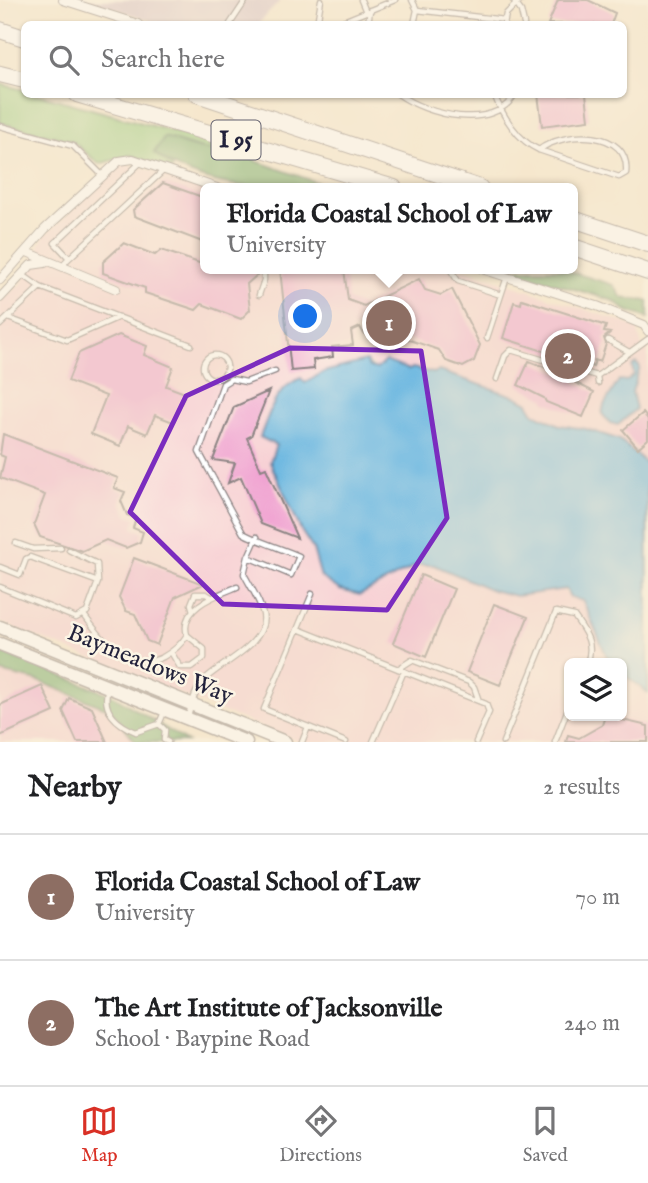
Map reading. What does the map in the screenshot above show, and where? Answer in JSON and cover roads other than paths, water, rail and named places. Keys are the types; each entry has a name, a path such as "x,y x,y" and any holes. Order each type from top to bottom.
{"highway":[{"path":"0,30 21,37"},
{"path":"0,74 21,79"},
{"name":"I 95","path":"90,98 377,183"},
{"name":"I 95","path":"209,98 465,183"},
{"path":"578,221 648,244"},
{"path":"578,249 648,272"}],"street":[{"path":"64,0 129,21"},
{"path":"0,280 27,252 42,231 121,160 141,162 201,183"},
{"path":"27,252 116,289"},
{"path":"0,293 21,270 27,252"},
{"path":"0,298 35,263 52,263"},
{"path":"500,274 597,306 644,325 648,331"},
{"name":"Baymeadows Way","path":"0,627 285,742"},
{"name":"Baymeadows Way","path":"0,644 187,718 218,737 246,742"}],"lane":[{"path":"232,21 246,0"},
{"path":"318,21 321,0"},
{"path":"360,0 368,11 368,21"},
{"path":"343,21 395,0"},
{"path":"412,0 417,10 415,21"},
{"path":"504,21 516,1"},
{"path":"516,1 523,21"},
{"path":"417,10 497,21"},
{"path":"404,98 426,109 484,117 501,111 512,98"},
{"path":"496,98 501,111 528,146 539,150 619,177 626,173 627,163 615,145 584,135 561,138 539,150"},
{"path":"0,126 73,146 102,175"},
{"path":"69,258 55,243 141,162"},
{"path":"63,268 69,258 163,171"},
{"path":"259,295 264,274"},
{"path":"453,274 459,282 501,295"},
{"path":"23,275 40,287 191,345"},
{"path":"487,338 507,276"},
{"path":"0,325 40,287"},
{"path":"8,317 67,340 119,317"},
{"path":"597,376 648,339"},
{"path":"608,340 622,345 629,352"},
{"path":"497,379 505,356 513,349 597,376"},
{"path":"248,556 291,575 299,556 243,533 199,452 225,379 227,366 224,358 213,354 206,358 202,368 205,375 212,379 225,379 246,382 275,371"},
{"path":"597,376 598,383"},
{"path":"187,718 204,681 251,643 262,626 262,610 244,574 248,556 257,537"},
{"path":"16,543 33,549 61,548"},
{"path":"0,587 76,618 84,615 99,582 97,564 69,550"},
{"path":"0,568 20,576 26,559 30,557 99,582"},
{"path":"84,615 117,653 133,661 147,663 181,645 187,635 186,620 193,611 211,597 237,587"},
{"path":"193,611 191,604 195,594 211,597"},
{"path":"312,594 264,709 346,742"},
{"path":"503,742 556,612 574,615 589,640 592,649 589,658"},
{"path":"298,629 480,702 489,710 476,742"},
{"path":"171,652 180,667 192,667 204,659 204,649 187,635"},
{"path":"398,669 405,662 412,660 468,682 474,687 480,702"},
{"path":"373,742 404,671"},
{"path":"109,687 105,702 119,725 136,732 159,724 165,709"},
{"path":"555,742 564,721"},
{"path":"159,724 165,730 164,740 168,742"},
{"path":"302,742 308,727"}],"water":[{"path":"366,361 369,367 377,369 385,361 409,370 413,368 433,373 439,371 517,397 528,403 534,413 559,425 586,429 620,440 647,464 648,693 627,677 627,658 607,657 583,601 570,597 566,589 516,596 492,590 434,565 417,565 360,595 340,590 321,577 313,549 302,532 270,462 276,445 260,437 279,394 292,382 301,378 305,383 324,372"},
{"path":"636,363 640,367 632,392 636,409 618,425 610,423 602,414 604,405 619,380 627,381 634,375 632,366"}],"place":[{"name":"Florida Coastal School of Law","path":"389,323"},
{"name":"The Art Institute of Jacksonville","path":"568,356"}]}
